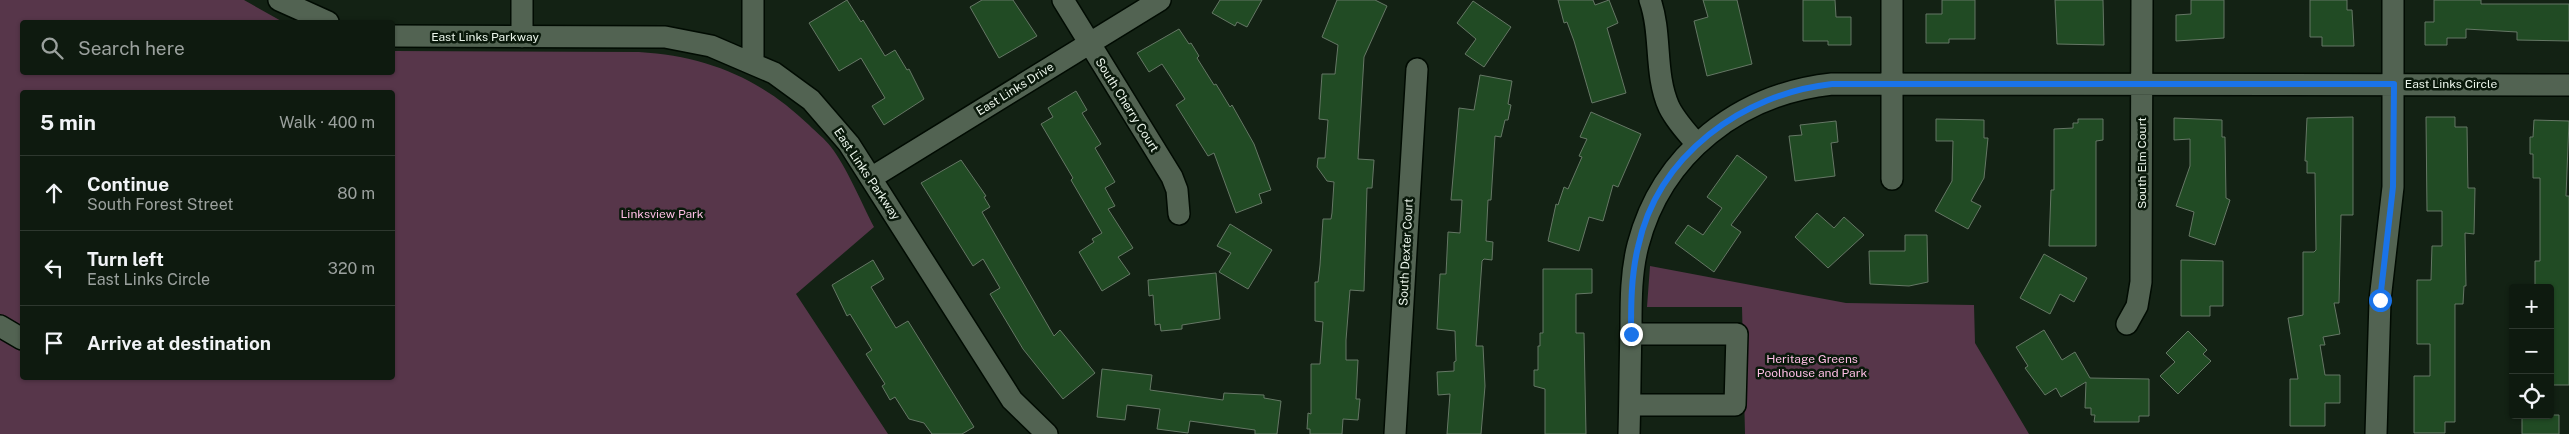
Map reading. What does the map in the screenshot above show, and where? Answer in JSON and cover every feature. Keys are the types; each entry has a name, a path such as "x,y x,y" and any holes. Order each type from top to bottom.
{"street":[{"path":"279,0 324,20"},
{"path":"522,0 522,37"},
{"path":"753,0 753,62"},
{"name":"South Cherry Court","path":"1063,0 1172,177 1177,190 1180,214"},
{"name":"East Links Drive","path":"871,178 1160,0"},
{"path":"1650,0 1657,26 1664,94 1676,119 1697,144"},
{"path":"1892,0 1892,179"},
{"name":"South Elm Court","path":"2127,324 2137,306 2141,282 2142,0"},
{"path":"2376,434 2380,300 2393,187 2393,0"},
{"name":"East Links Parkway","path":"395,36 665,37 711,46 753,62 774,73 811,100 849,144 1012,400 1047,434"},
{"name":"South Dexter Court","path":"1395,434 1417,70"},
{"name":"East Links Circle","path":"1629,434 1632,283 1638,245 1647,219 1668,179 1697,144 1729,119 1778,95 1803,87 1832,84 2569,85"},
{"path":"0,326 20,337"},
{"path":"1630,405 1735,405 1737,334 1631,334"}],"green space":[{"name":"Linksview Park","path":"0,0 244,0 279,20 20,20 20,75 395,75 395,51 639,52 687,58 731,72 771,94 826,141 837,155 874,227 796,294 888,434 0,434"},
{"name":"Heritage Greens Poolhouse and Park","path":"1650,266 1846,303 1974,305 1975,343 2029,434 1745,434 1742,307 1647,307"}],"building":[{"path":"847,0 861,22 863,20 885,56 895,50 907,70 909,69 924,99 884,125 872,106 885,98 861,58 839,71 809,23"},
{"path":"982,0 1013,0 1037,36 999,58 970,7"},
{"path":"1220,0 1262,0 1247,27 1237,22 1235,26 1212,13"},
{"path":"1337,0 1375,0 1387,6 1364,57 1358,159 1374,160 1372,188 1367,188 1364,291 1350,290 1346,340 1346,360 1358,360 1356,399 1360,399 1358,420 1343,419 1342,434 1310,434 1310,429 1307,429 1308,413 1311,414 1311,364 1320,364 1323,322 1315,321 1315,282 1318,282 1323,219 1331,219 1334,182 1327,181 1317,167 1318,158 1325,158 1328,120 1319,119 1322,74 1335,74 1338,45 1322,37"},
{"path":"1558,0 1593,0 1595,5 1609,0 1618,23 1607,28 1626,93 1592,103 1574,41 1567,22 1564,23"},
{"path":"1703,0 1737,0 1752,64 1707,76 1694,21 1708,17"},
{"path":"1803,0 1835,0 1836,17 1851,17 1851,45 1828,45 1828,41 1803,41"},
{"path":"1942,0 1975,0 1975,39 1949,39 1949,43 1926,43 1926,14 1942,14"},
{"path":"2055,0 2103,0 2104,45 2057,44"},
{"path":"2191,0 2224,0 2224,38 2176,41 2176,15 2191,14"},
{"path":"2310,0 2347,0 2347,10 2352,10 2354,46 2322,46 2322,37 2310,37"},
{"path":"2434,0 2481,0 2481,4 2569,4 2569,41 2517,40 2517,32 2466,29 2466,38 2447,38 2447,45 2425,45 2425,22 2434,22"},
{"path":"1473,1 1511,27 1484,67 1465,54 1476,39 1457,23"},
{"path":"1179,29 1189,44 1191,43 1199,56 1197,58 1214,85 1216,84 1230,107 1232,105 1254,144 1271,190 1259,194 1262,203 1236,213 1214,153 1208,156 1176,105 1185,99 1162,64 1149,72 1137,53"},
{"path":"1480,75 1512,81 1508,104 1511,105 1508,120 1505,120 1501,137 1495,136 1491,200 1488,200 1486,241 1493,242 1492,260 1484,259 1482,261 1476,346 1483,346 1485,386 1481,434 1447,434 1450,394 1438,395 1437,372 1454,371 1454,362 1456,361 1455,331 1437,329 1440,274 1446,274 1448,232 1460,233 1462,200 1451,200 1459,108 1474,110"},
{"path":"1076,91 1087,110 1082,113 1101,144 1095,148 1115,182 1105,188 1115,206 1108,209 1133,248 1118,257 1130,274 1102,291 1079,252 1094,242 1092,239 1102,233 1071,180 1073,178 1041,124 1053,117 1048,108"},
{"path":"1591,112 1641,134 1618,187 1613,185 1603,221 1589,217 1579,251 1548,241 1556,204 1558,205 1564,187 1568,189 1582,157 1579,156 1587,139 1580,137"},
{"path":"2353,117 2353,215 2341,215 2339,303 2334,303 2340,334 2323,337 2325,345 2320,345 2325,375 2340,375 2340,403 2325,403 2325,426 2290,426 2290,379 2298,379 2288,318 2303,315 2303,252 2314,252 2316,250 2315,173 2307,173 2307,161 2305,161 2307,118"},
{"path":"2426,117 2455,117 2455,127 2467,127 2468,188 2475,188 2474,234 2465,233 2466,286 2464,286 2463,304 2455,304 2455,422 2445,422 2445,433 2414,433 2414,376 2430,376 2430,344 2417,344 2417,280 2431,280 2432,246 2442,246 2442,211 2427,211"},
{"path":"2174,118 2222,120 2222,137 2225,137 2226,198 2230,200 2215,245 2189,236 2194,212 2176,206 2190,166 2190,139 2174,140"},
{"path":"1936,119 1984,120 1984,138 1988,138 1984,178 1971,201 1981,206 1968,229 1935,211 1952,181 1953,141 1936,141"},
{"path":"2078,119 2103,119 2103,140 2096,141 2096,246 2049,246 2051,190 2054,190 2054,129 2073,128 2073,123 2078,123"},
{"path":"2534,120 2569,121 2566,196 2569,196 2569,385 2554,385 2554,284 2535,284 2535,261 2540,261 2540,178 2533,178 2533,154 2530,154 2530,137 2533,137"},
{"path":"1836,121 1838,142 1831,143 1835,176 1795,181 1789,136 1802,135 1800,125"},
{"path":"1737,155 1767,177 1731,225 1741,232 1714,272 1675,243 1688,225 1703,235 1722,208 1707,197"},
{"path":"961,160 986,196 984,197 990,207 982,212 1054,336 1060,330 1095,373 1063,399 1023,349 990,294 1000,288 983,259 973,266 921,183"},
{"path":"1817,213 1834,228 1844,217 1864,235 1828,268 1795,237"},
{"path":"1230,224 1272,250 1248,289 1219,272 1231,253 1217,246"},
{"path":"1905,235 1927,235 1928,282 1909,286 1870,284 1869,251 1905,251"},
{"path":"2044,254 2087,278 2074,302 2060,294 2050,314 2020,298"},
{"path":"873,260 884,279 871,287 896,328 908,321 974,427 962,434 932,434 924,423 909,419 895,397 890,400 882,386 885,384 866,354 872,350 850,314 847,316 832,285"},
{"path":"2181,260 2223,261 2223,306 2210,306 2210,316 2181,316"},
{"path":"1543,269 1592,269 1592,293 1576,294 1576,333 1584,333 1586,434 1545,434 1545,389 1534,386 1534,370 1538,370 1540,333 1543,333"},
{"path":"1216,273 1220,319 1182,325 1182,329 1161,331 1160,324 1155,325 1153,295 1149,296 1148,280"},
{"path":"2044,330 2062,360 2075,352 2090,378 2149,379 2149,416 2139,416 2139,422 2094,422 2095,415 2091,415 2091,408 2085,408 2086,382 2061,397 2056,388 2045,395 2025,368 2028,366 2016,347"},
{"path":"2188,331 2207,350 2203,354 2211,361 2178,394 2160,376 2175,362 2166,353"},
{"path":"1102,369 1152,375 1150,390 1223,400 1224,393 1264,395 1264,398 1281,401 1277,434 1255,434 1255,430 1190,421 1188,433 1157,429 1160,409 1127,405 1125,420 1097,417"},
{"path":"2554,415 2559,415 2559,434 2522,434 2522,419 2554,419"}],"route":[{"path":"1631,334 1632,283 1638,245 1656,199 1687,154 1729,119 1752,106 1803,87 1832,84 2394,84 2393,187 2380,300"}]}
